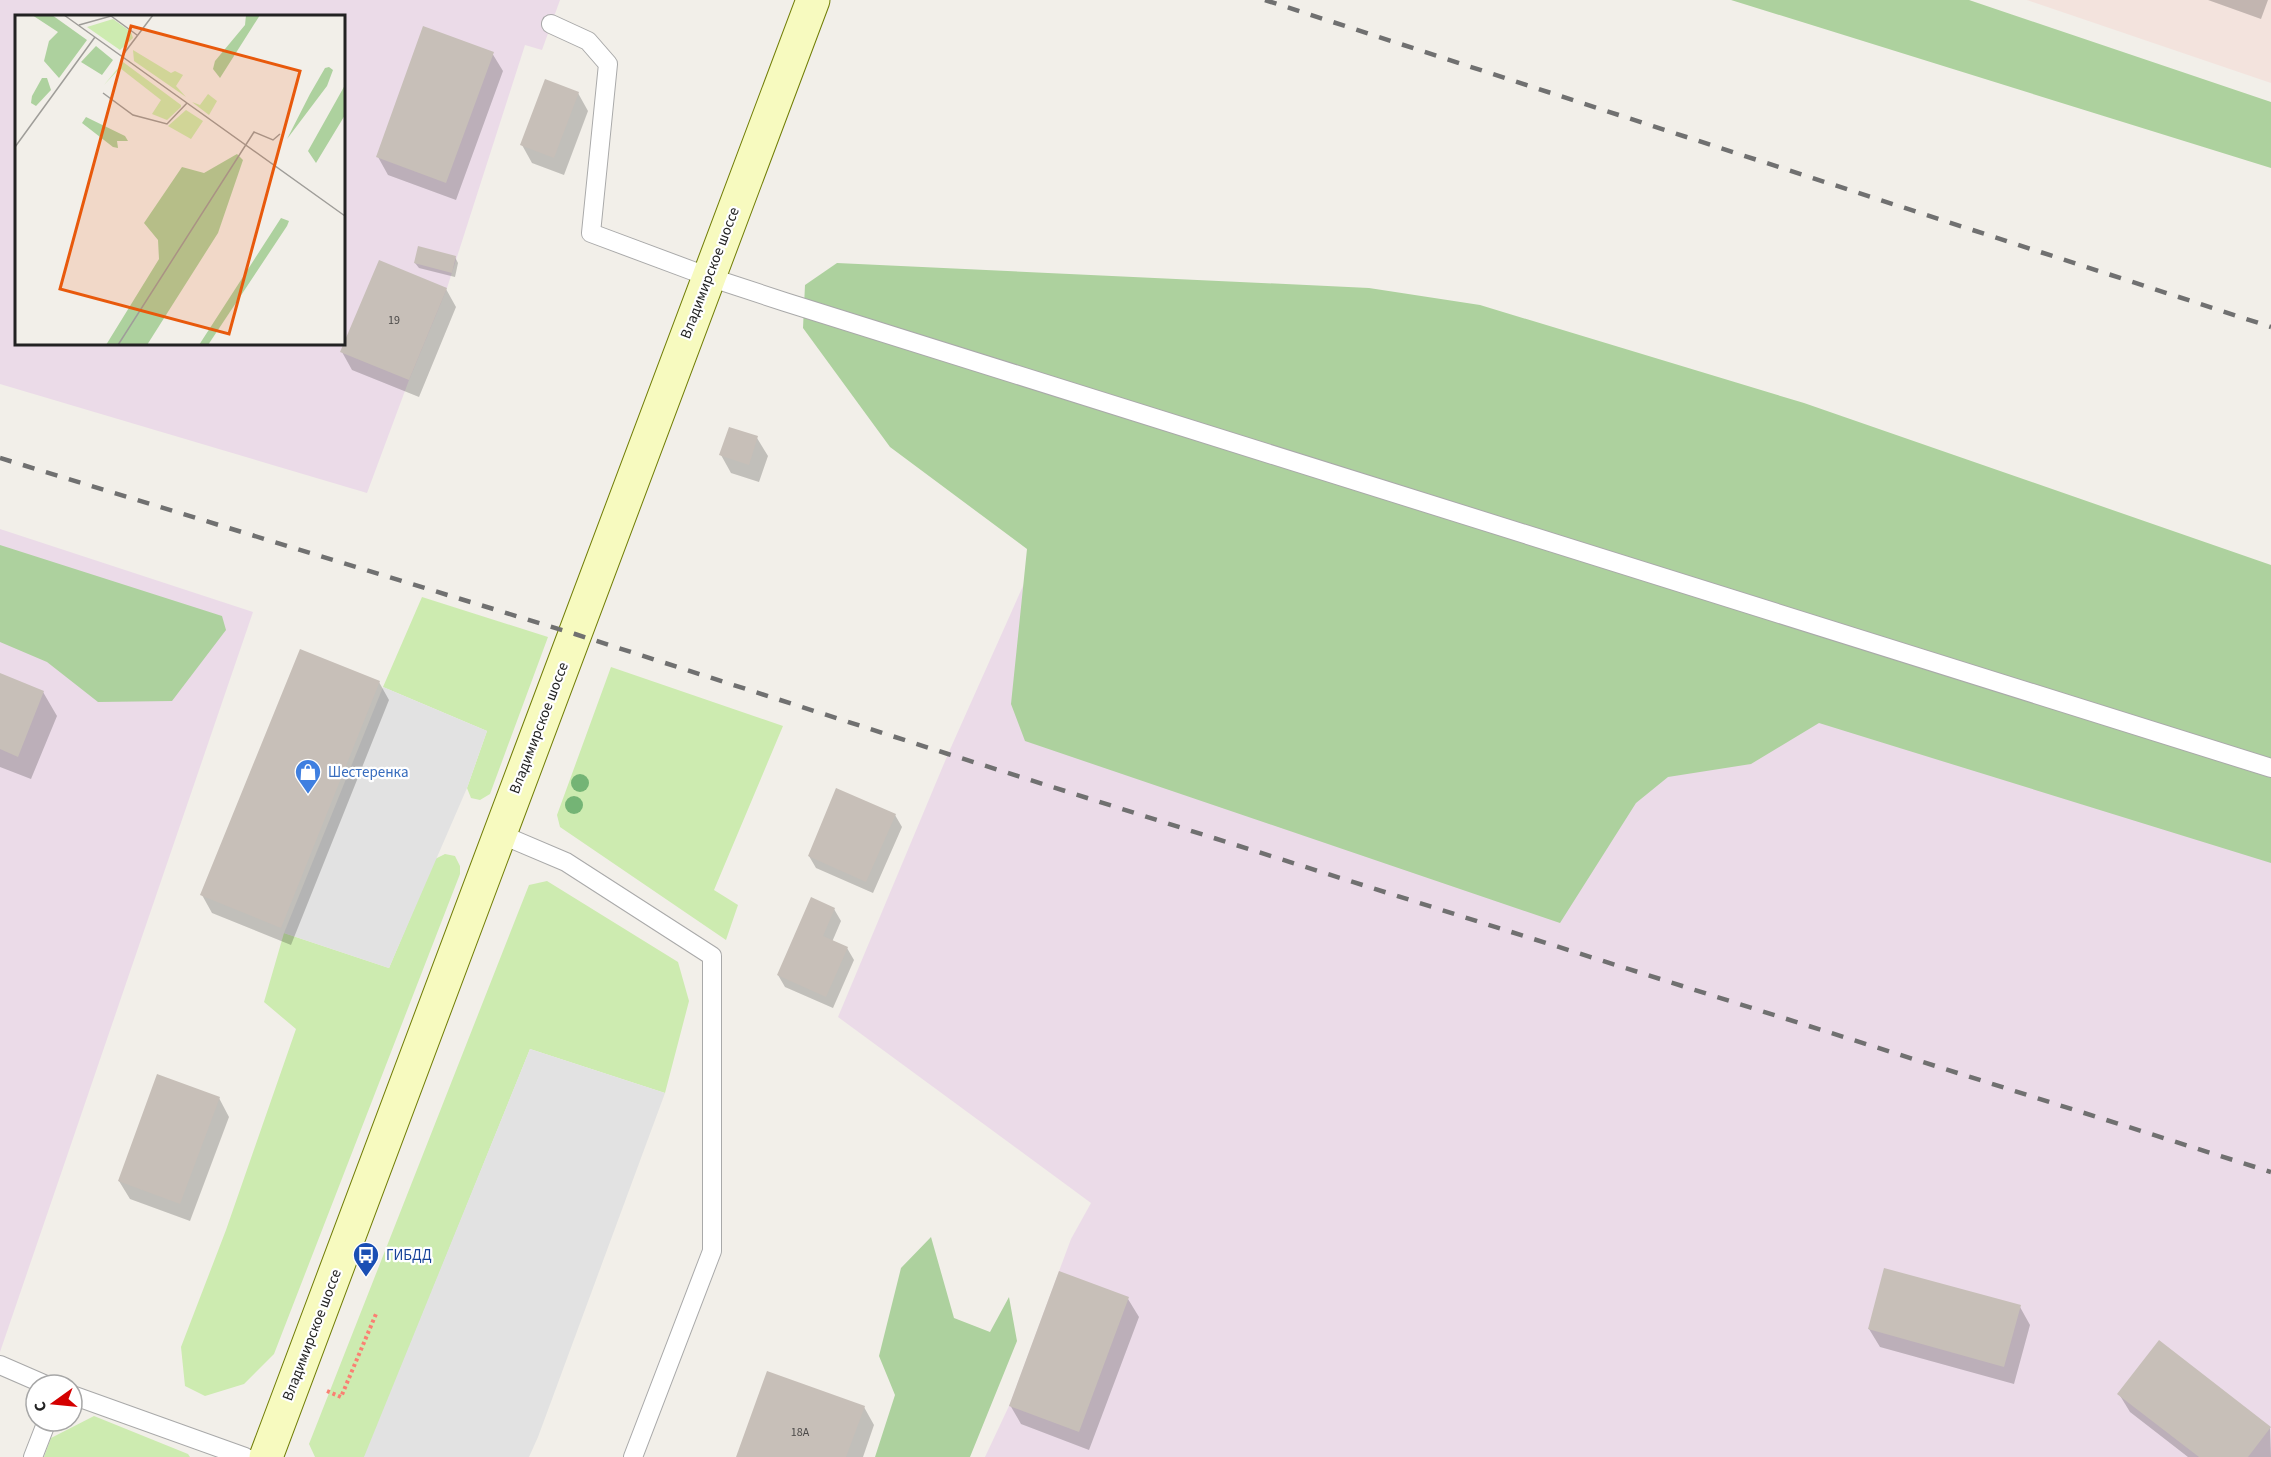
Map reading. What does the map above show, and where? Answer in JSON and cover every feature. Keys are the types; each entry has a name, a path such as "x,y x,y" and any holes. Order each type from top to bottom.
{"main road":[{"name":"Владимирское шоссе","path":"266,1457 813,0"}],"lane":[{"path":"551,24 588,41 608,64 591,232 709,277 2271,768"},
{"path":"500,834 566,862 712,956 712,1251 633,1457"},
{"path":"0,1365 24,1375"},
{"path":"84,1399 245,1457"},
{"path":"33,1457 42,1433"}],"shaded area":[{"path":"0,0 560,0 542,50 525,45 447,288 409,380 367,493 0,384"},
{"path":"2027,0 2271,0 2271,83"},
{"path":"1085,447 2271,806 2271,1457 985,1457 1009,1406 1071,1239 1091,1203 838,1017 948,754"},
{"path":"0,529 253,612 0,1352"},
{"path":"383,687 487,731 467,788 389,968 284,933"},
{"path":"530,1049 665,1093 538,1437 529,1457 364,1457"}],"green space":[{"path":"1731,0 1969,0 2271,102 2271,168"},
{"path":"837,263 1369,288 1480,305 1804,403 2271,565 2271,863 1819,723 1751,764 1668,777 1636,803 1560,923 1025,741 1011,704 1027,549 890,447 803,328 805,285"},
{"path":"0,545 222,616 226,630 172,701 98,702 47,662 0,642"},
{"path":"422,597 548,637 490,794 480,800 471,798 467,788 487,731 383,687"},
{"path":"611,667 783,726 714,890 738,905 726,940 560,827 557,815"},
{"path":"445,854 455,856 460,866 460,874 274,1354 244,1384 205,1396 185,1386 181,1347 226,1230 296,1029 264,1002 284,933 389,968 435,859"},
{"path":"547,881 678,962 689,1001 665,1093 530,1049 365,1457 315,1457 309,1444 529,885"},
{"path":"931,1237 954,1318 990,1332 1009,1297 1017,1341 970,1457 875,1457 895,1395 879,1356 901,1268"},
{"path":"94,1416 188,1454 190,1457 44,1457 51,1438 61,1433 84,1433 84,1421"}],"building":[{"path":"423,26 494,52 446,183 376,157"},
{"path":"545,79 579,92 554,158 520,145"},
{"path":"418,246 456,256 452,273 414,263"},
{"path":"379,260 447,288 409,380 340,352 345,345"},
{"path":"729,427 758,436 749,465 719,455"},
{"path":"300,649 380,681 281,928 200,895"},
{"path":"0,673 44,691 18,757 0,749"},
{"path":"836,788 896,814 866,882 808,856"},
{"path":"811,897 835,908 823,936 848,947 826,997 777,975"},
{"path":"157,1074 220,1097 180,1204 118,1181"},
{"path":"1884,1268 2021,1305 2004,1367 1868,1329"},
{"path":"1059,1271 1129,1297 1079,1432 1009,1406"},
{"path":"2159,1340 2271,1427 2248,1457 2199,1457 2117,1394"},
{"path":"767,1371 865,1406 846,1457 736,1457"}],"railway":[{"path":"1265,0 2271,327"},
{"path":"0,458 575,634 2271,1172"}],"place":[{"name":"Шестеренка","path":"308,795"},
{"name":"ГИБДД","path":"366,1278"}]}
